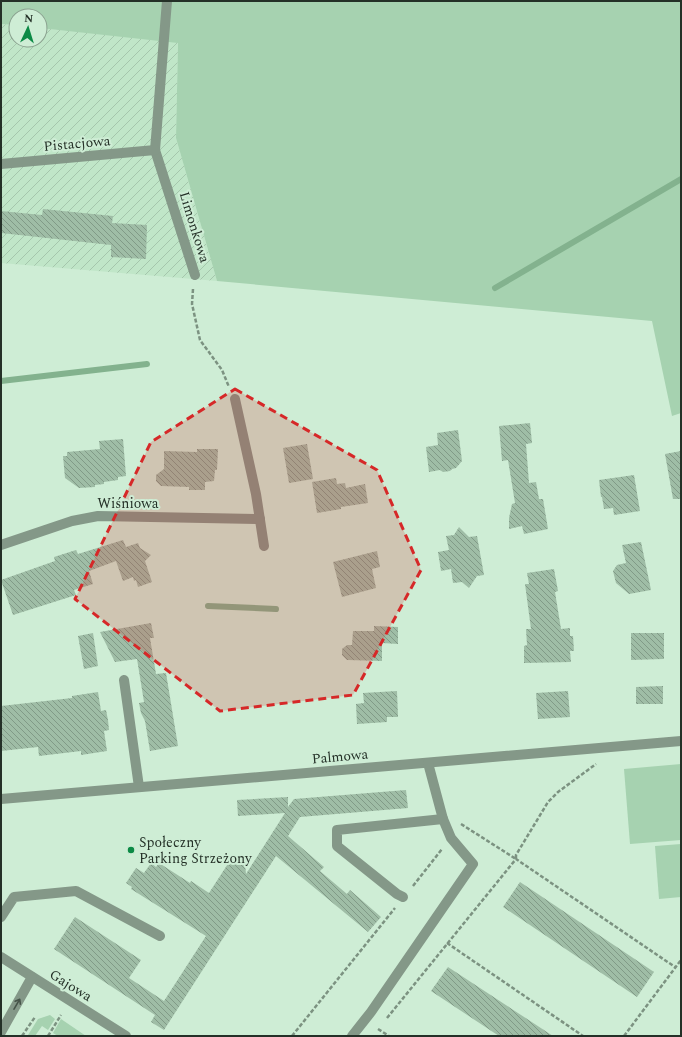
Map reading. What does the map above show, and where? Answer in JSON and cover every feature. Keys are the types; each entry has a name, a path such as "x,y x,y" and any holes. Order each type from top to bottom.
{"street":[{"name":"Limonkowa","path":"167,1 155,150 195,275"},
{"name":"Pistacjowa","path":"1,164 155,150"},
{"path":"235,399 256,494 264,546"},
{"name":"Wiśniowa","path":"1,545 72,521 98,516 116,515 260,519"},
{"path":"124,680 139,787"},
{"name":"Palmowa","path":"1,798 681,741"},
{"path":"352,1036 371,1012 473,864 451,838 442,815 428,763"},
{"path":"404,897 397,894 337,846 337,830 442,815"},
{"path":"1,917 14,897 76,891 160,936"},
{"name":"Gajowa","path":"1,957 126,1036"},
{"path":"1,1032 32,977"}],"path":[{"name":"Limonkowa","path":"195,275 192,304 200,340 222,370 235,399"},
{"path":"383,1023 516,859 516,855 548,802 558,792 601,759"},
{"path":"442,815 516,859 675,967"},
{"path":"292,1036 451,838"},
{"path":"448,943 583,1036"},
{"path":"624,1036 680,962"},
{"path":"48,1036 61,1015"},
{"path":"22,1036 35,1017"},
{"path":"375,1032 378,1029 389,1036"}],"highlighted area":[{"path":"235,389 377,470 421,570 353,695 220,711 75,599 151,442"}],"shaded area":[{"path":"1,1 681,1 681,413 672,416 652,321 217,281 176,138 178,43 48,29 48,8 8,8 8,24 1,24"},
{"path":"1,24 8,24 8,48 48,48 48,29 178,42 176,138 217,281 1,263"},
{"path":"681,764 681,840 630,844 624,769"},
{"path":"681,844 681,897 659,899 655,846"},
{"path":"50,1015 55,1019 48,1030 42,1026 35,1036 28,1035 38,1019"},
{"path":"61,1019 86,1036 58,1036 53,1033"}],"building":[{"path":"43,209 113,216 112,223 147,225 146,259 111,257 111,245 1,233 1,211 42,215"},
{"path":"530,423 532,443 526,444 529,483 536,482 539,499 543,499 548,529 524,534 522,526 509,529 509,518 512,504 515,503 508,460 502,461 499,426"},
{"path":"458,430 462,461 456,468 450,471 443,472 440,470 429,472 426,447 438,445 437,433"},
{"path":"123,439 126,476 118,477 118,480 95,485 95,487 79,488 65,478 63,456 67,456 67,452 100,449 99,441"},
{"path":"307,444 313,479 289,483 283,448"},
{"path":"197,449 218,449 217,470 215,470 214,481 205,482 205,490 189,490 189,487 161,486 156,481 156,475 164,469 164,451 197,452"},
{"path":"681,451 681,499 673,499 665,454"},
{"path":"634,475 640,511 614,515 613,508 604,509 599,480"},
{"path":"336,478 337,484 345,483 346,488 365,484 368,503 341,507 341,509 317,513 312,482"},
{"path":"459,527 469,537 477,536 484,575 477,576 469,588 462,582 453,583 451,569 441,571 438,552 449,550 446,536 454,535"},
{"path":"123,540 126,547 138,543 140,548 151,555 145,561 152,582 138,587 136,580 134,581 133,577 123,581 116,561 89,571 93,584 74,590 76,595 13,615 1,580 55,561 54,557 76,550 78,554"},
{"path":"641,542 651,590 629,594 616,583 613,571 617,565 626,563 622,545"},
{"path":"377,551 380,567 372,569 376,588 342,597 333,562"},
{"path":"554,569 558,591 555,592 561,629 570,628 570,636 573,636 574,651 570,651 571,662 524,663 524,646 527,645 526,629 531,629 525,584 529,584 527,573"},
{"path":"151,623 154,638 150,638 156,674 166,673 178,746 150,751 145,721 141,713 139,703 144,702 137,659 115,662 100,632"},
{"path":"374,626 398,627 398,644 382,643 382,661 347,660 342,655 342,649 347,645 352,645 353,631 374,631"},
{"path":"93,633 98,666 84,669 78,636"},
{"path":"631,633 664,633 664,659 631,660"},
{"path":"663,686 663,704 636,704 636,687"},
{"path":"397,691 398,717 387,717 387,722 357,724 356,704 364,703 363,693"},
{"path":"568,691 570,717 538,719 536,693"},
{"path":"98,692 101,711 106,710 108,720 109,730 104,731 107,751 81,755 81,751 39,756 38,747 1,751 1,706 72,698 72,696"},
{"path":"406,790 408,808 300,817 288,836 324,867 320,871 347,894 350,890 381,917 368,932 276,856 164,1030 151,1022 155,1015 54,949 75,917 141,960 129,978 164,1001 206,936 131,889 132,887 126,883 136,868 144,873 151,863 156,867 159,863 190,883 191,881 209,893 233,856 245,864 246,874 285,813 238,816 237,800 288,797 288,807 294,799"},
{"path":"520,882 654,972 637,997 503,907"},
{"path":"448,967 553,1036 499,1036 431,991"}],"waterway":[{"path":"495,288 681,179"},
{"path":"1,381 147,364"},
{"path":"208,606 276,609"}],"place":[{"name":"Społeczny Parking Strzeżony","path":"131,850"}]}
